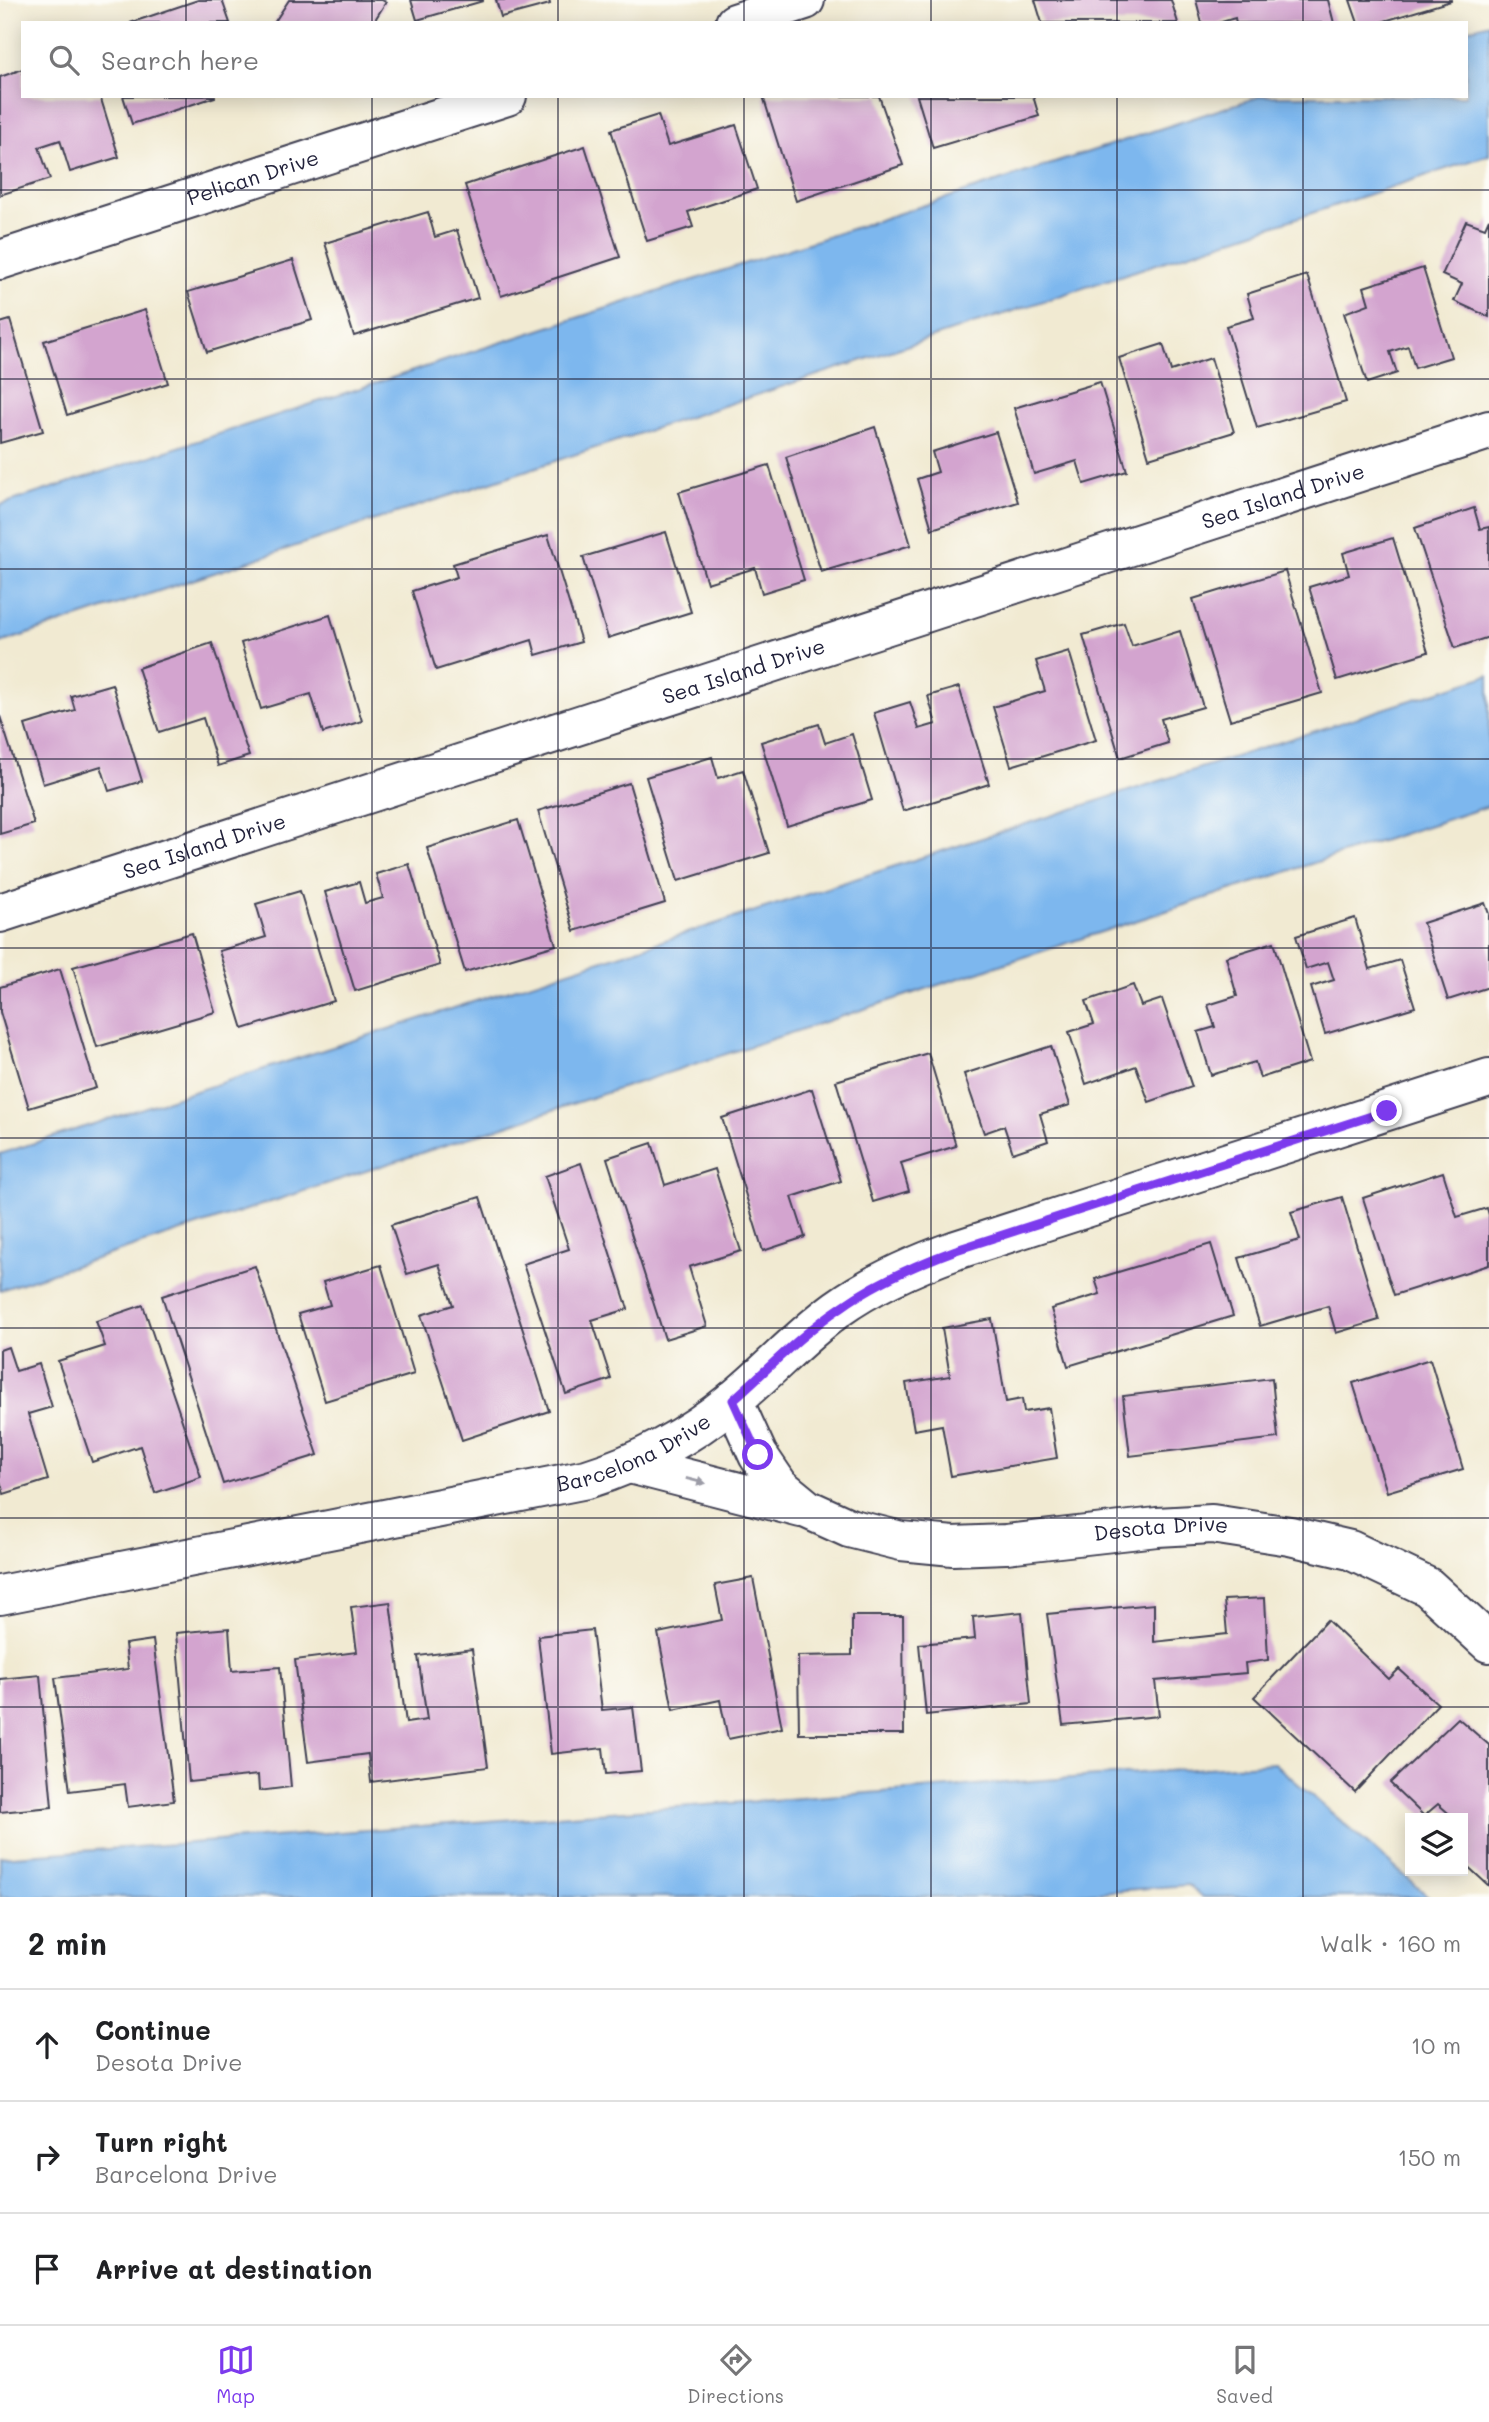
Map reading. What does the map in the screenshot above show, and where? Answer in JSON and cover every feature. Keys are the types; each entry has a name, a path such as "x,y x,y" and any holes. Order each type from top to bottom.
{"street":[{"path":"741,21 805,0"},
{"name":"Pelican Drive","path":"0,260 501,98"},
{"name":"Sea Island Drive","path":"0,913 1489,430"},
{"name":"Barcelona Drive","path":"0,1595 587,1479 630,1464 681,1438 733,1400 837,1309 864,1291 927,1261 1489,1078"},
{"name":"Desota Drive","path":"733,1400 751,1441 779,1486 807,1509 827,1520 873,1535 901,1541 953,1546 1006,1544 1157,1527 1212,1524 1290,1536 1350,1550 1427,1587 1489,1643"},
{"name":"Desota Drive","path":"630,1464 807,1509"}],"water":[{"path":"1489,23 1489,155 0,643 0,505 1255,98 1468,98 1468,29"},
{"path":"1489,675 1489,806 0,1290 0,1154"},
{"path":"1274,1763 1429,1897 1203,1897 1188,1885 1037,1897 0,1897 0,1857"}],"building":[{"path":"198,0 222,0 229,21 136,21"},
{"path":"289,0 386,2 374,21 275,21"},
{"path":"411,0 483,0 483,1 417,20"},
{"path":"496,0 549,0 550,4 501,17"},
{"path":"1035,0 1171,0 1177,21 1041,21"},
{"path":"1196,0 1328,0 1333,21 1236,21 1235,18 1201,21"},
{"path":"1350,0 1451,0 1385,21 1357,21"},
{"path":"21,70 21,98 101,98 119,157 70,172 60,140 39,147 50,179 0,195 0,77"},
{"path":"124,98 212,98 132,124"},
{"path":"764,98 880,98 903,165 796,201"},
{"path":"918,98 1034,98 1039,116 933,148"},
{"path":"658,115 668,146 736,125 757,189 688,212 693,227 647,241 611,130"},
{"path":"585,146 620,257 501,296 465,185"},
{"path":"428,212 435,237 457,230 478,298 354,336 325,243"},
{"path":"1489,219 1489,317 1454,301 1462,284 1442,275 1466,221 1485,228"},
{"path":"293,260 312,320 207,352 188,292"},
{"path":"1423,268 1451,357 1415,368 1408,346 1390,352 1397,373 1367,383 1344,313 1369,304 1364,287"},
{"path":"1307,275 1346,402 1257,428 1226,326 1254,318 1247,294"},
{"path":"145,310 168,383 67,415 44,341"},
{"path":"10,320 43,431 0,443 0,323"},
{"path":"1163,344 1171,371 1211,358 1234,432 1149,458 1119,358"},
{"path":"1100,382 1127,471 1084,484 1077,461 1034,474 1014,408"},
{"path":"875,427 911,545 821,572 786,457"},
{"path":"996,432 1018,502 932,529 917,479 938,472 932,452"},
{"path":"769,465 804,580 762,593 755,568 707,583 679,492"},
{"path":"1474,508 1480,529 1489,527 1489,637 1455,648 1415,528"},
{"path":"666,532 691,612 608,638 583,557"},
{"path":"548,535 581,642 536,655 532,640 436,670 412,591 457,577 453,564"},
{"path":"1393,538 1428,652 1337,680 1309,587 1349,575 1343,553"},
{"path":"1285,571 1322,693 1230,720 1193,599"},
{"path":"330,615 362,721 323,733 311,694 261,709 241,643"},
{"path":"1124,623 1132,646 1180,631 1203,707 1161,719 1168,743 1120,758 1083,635"},
{"path":"212,643 249,756 218,766 203,718 159,732 138,668"},
{"path":"1069,651 1096,740 1011,766 993,707 1045,691 1036,661"},
{"path":"112,684 142,781 109,791 101,766 43,784 25,725 75,710 71,696"},
{"path":"959,687 989,784 903,811 874,713 910,702 919,729 936,724 928,696"},
{"path":"0,716 34,824 0,834"},
{"path":"819,724 825,743 852,734 872,800 787,826 761,742"},
{"path":"712,757 718,778 743,770 769,853 678,881 646,777"},
{"path":"629,783 665,903 574,931 538,811"},
{"path":"518,820 556,945 465,972 427,848"},
{"path":"409,864 440,965 355,991 325,892 359,882 365,903 383,898 376,874"},
{"path":"300,891 334,1001 243,1029 219,951 266,937 256,904"},
{"path":"1485,903 1489,914 1489,987 1448,1000 1423,923"},
{"path":"1355,918 1370,969 1400,960 1415,1007 1325,1034 1311,987 1334,980 1328,962 1306,969 1296,936"},
{"path":"192,933 215,1012 97,1047 73,967"},
{"path":"1274,942 1310,1062 1260,1078 1255,1062 1211,1075 1198,1032 1215,1027 1208,1005 1237,996 1226,957"},
{"path":"60,969 96,1088 29,1108 0,1012 0,987"},
{"path":"1133,985 1141,1006 1162,999 1192,1087 1149,1102 1136,1066 1086,1084 1069,1032 1094,1024 1086,1001"},
{"path":"1051,1046 1070,1105 1040,1114 1048,1141 1013,1153 1004,1126 984,1133 964,1074"},
{"path":"928,1053 956,1146 901,1163 909,1191 873,1202 836,1081"},
{"path":"812,1089 841,1181 792,1197 805,1237 763,1251 722,1118"},
{"path":"652,1143 665,1185 715,1169 741,1251 689,1267 707,1326 665,1339 607,1158"},
{"path":"581,1163 628,1309 592,1320 611,1379 566,1394 523,1264 569,1249 545,1176"},
{"path":"1443,1172 1457,1217 1487,1208 1489,1265 1394,1295 1363,1198"},
{"path":"480,1197 549,1411 462,1440 421,1315 453,1305 439,1264 407,1274 391,1225"},
{"path":"1342,1197 1379,1320 1336,1333 1328,1306 1260,1326 1239,1258 1300,1240 1291,1212"},
{"path":"1211,1244 1233,1316 1068,1366 1051,1309 1100,1294 1095,1279"},
{"path":"381,1265 414,1374 325,1401 298,1314 330,1305 323,1282"},
{"path":"255,1266 318,1455 223,1484 162,1296"},
{"path":"143,1305 201,1477 155,1493 140,1446 92,1462 58,1361 105,1346 96,1321"},
{"path":"992,1319 1006,1402 1022,1399 1024,1412 1049,1408 1057,1458 951,1476 942,1425 914,1430 906,1383 950,1376 942,1328"},
{"path":"8,1347 16,1371 39,1364 52,1407 28,1414 48,1480 4,1494 0,1481 0,1350"},
{"path":"1430,1359 1463,1469 1387,1492 1353,1383"},
{"path":"1272,1378 1278,1438 1130,1456 1123,1396"},
{"path":"753,1578 782,1728 728,1739 720,1700 673,1710 658,1633 722,1620 715,1585"},
{"path":"1265,1598 1268,1660 1245,1663 1246,1673 1155,1681 1159,1716 1063,1725 1047,1614 1154,1604 1154,1642 1227,1634 1224,1600"},
{"path":"390,1602 406,1723 427,1720 418,1656 472,1649 488,1767 371,1782 368,1754 308,1762 295,1660 357,1652 351,1607"},
{"path":"1022,1612 1031,1704 926,1715 919,1644 975,1639 973,1617"},
{"path":"852,1616 903,1616 904,1734 799,1734 798,1656 852,1655"},
{"path":"1327,1620 1389,1679 1399,1669 1438,1704 1355,1792 1254,1697"},
{"path":"229,1628 232,1671 280,1667 291,1787 259,1791 258,1775 189,1782 176,1633"},
{"path":"592,1630 602,1710 633,1707 641,1771 606,1774 603,1748 551,1754 538,1636"},
{"path":"153,1640 174,1801 128,1807 125,1784 70,1791 55,1678 128,1669 125,1644"},
{"path":"40,1675 52,1807 0,1812 0,1679"},
{"path":"1458,1718 1489,1745 1489,1886 1468,1867 1468,1813 1448,1813 1438,1804 1428,1813 1421,1813 1390,1783"}],"route":[{"path":"758,1455 733,1400 837,1309 864,1291 956,1250 1387,1111"}]}
